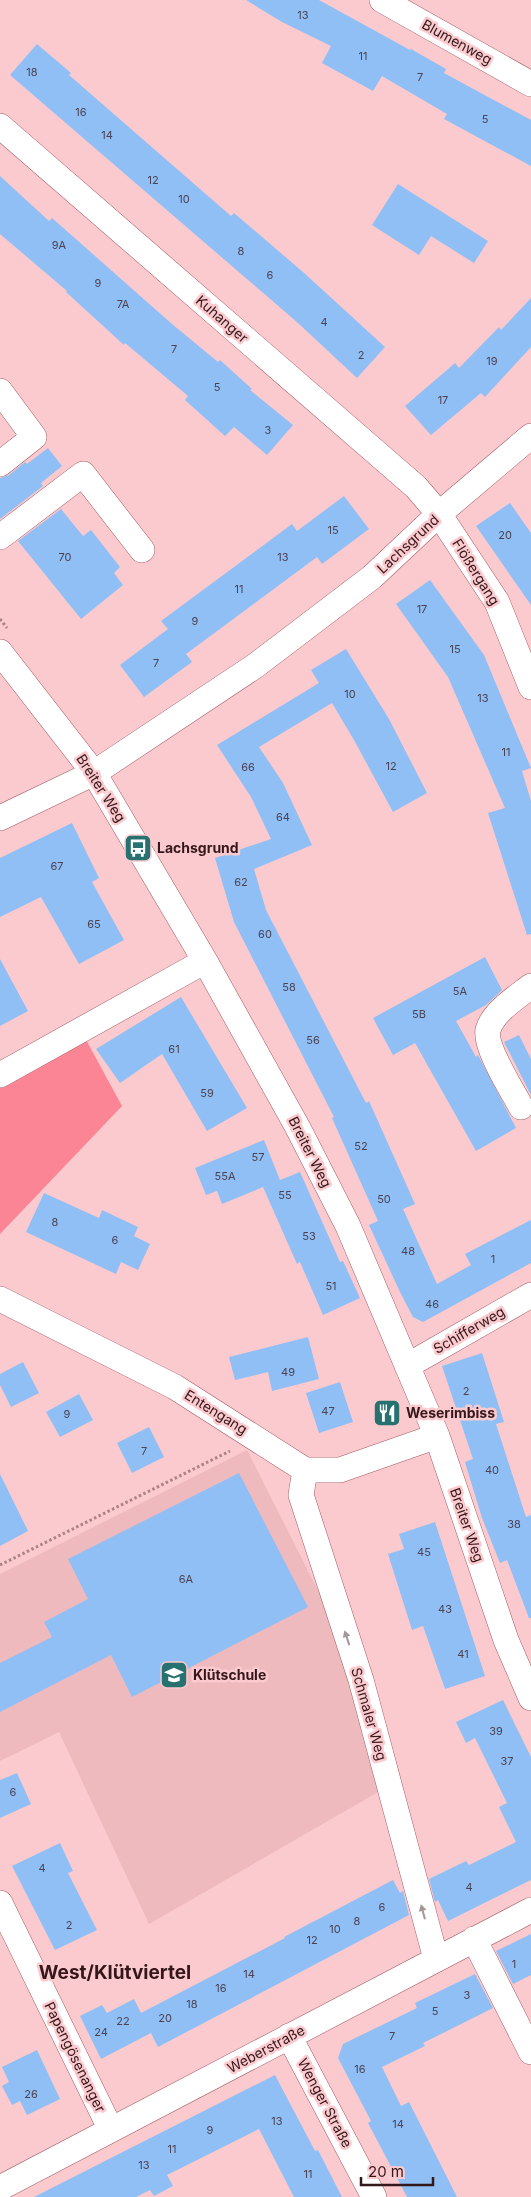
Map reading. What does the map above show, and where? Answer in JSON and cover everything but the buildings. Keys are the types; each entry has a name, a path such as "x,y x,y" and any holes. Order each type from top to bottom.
{"street":[{"name":"Blumenweg","path":"382,0 531,84"},
{"name":"Kuhanger","path":"0,126 416,487 439,514"},
{"path":"0,391 34,436 0,464"},
{"name":"Lachsgrund","path":"0,818 94,773 255,666 372,577 439,514 531,436"},
{"path":"0,537 83,474 142,550"},
{"name":"Flößergang","path":"439,514 497,602 531,687"},
{"name":"Breiter Weg","path":"0,652 94,773 205,962 298,1128 348,1226 437,1436 506,1640 531,1698"},
{"path":"0,1075 205,962"},
{"path":"522,1108 490,1045 488,1032 492,1021 531,986"},
{"name":"Schifferweg","path":"407,1366 531,1295"},
{"name":"Entengang","path":"0,1299 175,1387 305,1470"},
{"path":"305,1470 340,1470 437,1436"},
{"name":"Schmaler Weg","path":"305,1470 302,1494 361,1680 436,1960"},
{"name":"Papengösenanger","path":"0,1903 111,2130"},
{"name":"Weberstraße","path":"0,2188 531,1910"},
{"path":"474,1939 531,2052"},
{"name":"Wenger Straße","path":"289,2036 374,2197"}],"path":[{"path":"0,1565 256,1438"}],"shaded area":[{"path":"85,1038 122,1106 0,1234 0,1085"},
{"name":"Klütschule","path":"247,1450 332,1618 380,1791 149,1924 59,1732 0,1761 0,1574"}],"place":[{"name":"Lachsgrund","path":"138,848"},
{"name":"Weserimbiss","path":"387,1413"},
{"name":"Klütschule","path":"174,1675"}],"district":[{"name":"West/Klütviertel","path":"115,1972"}]}
